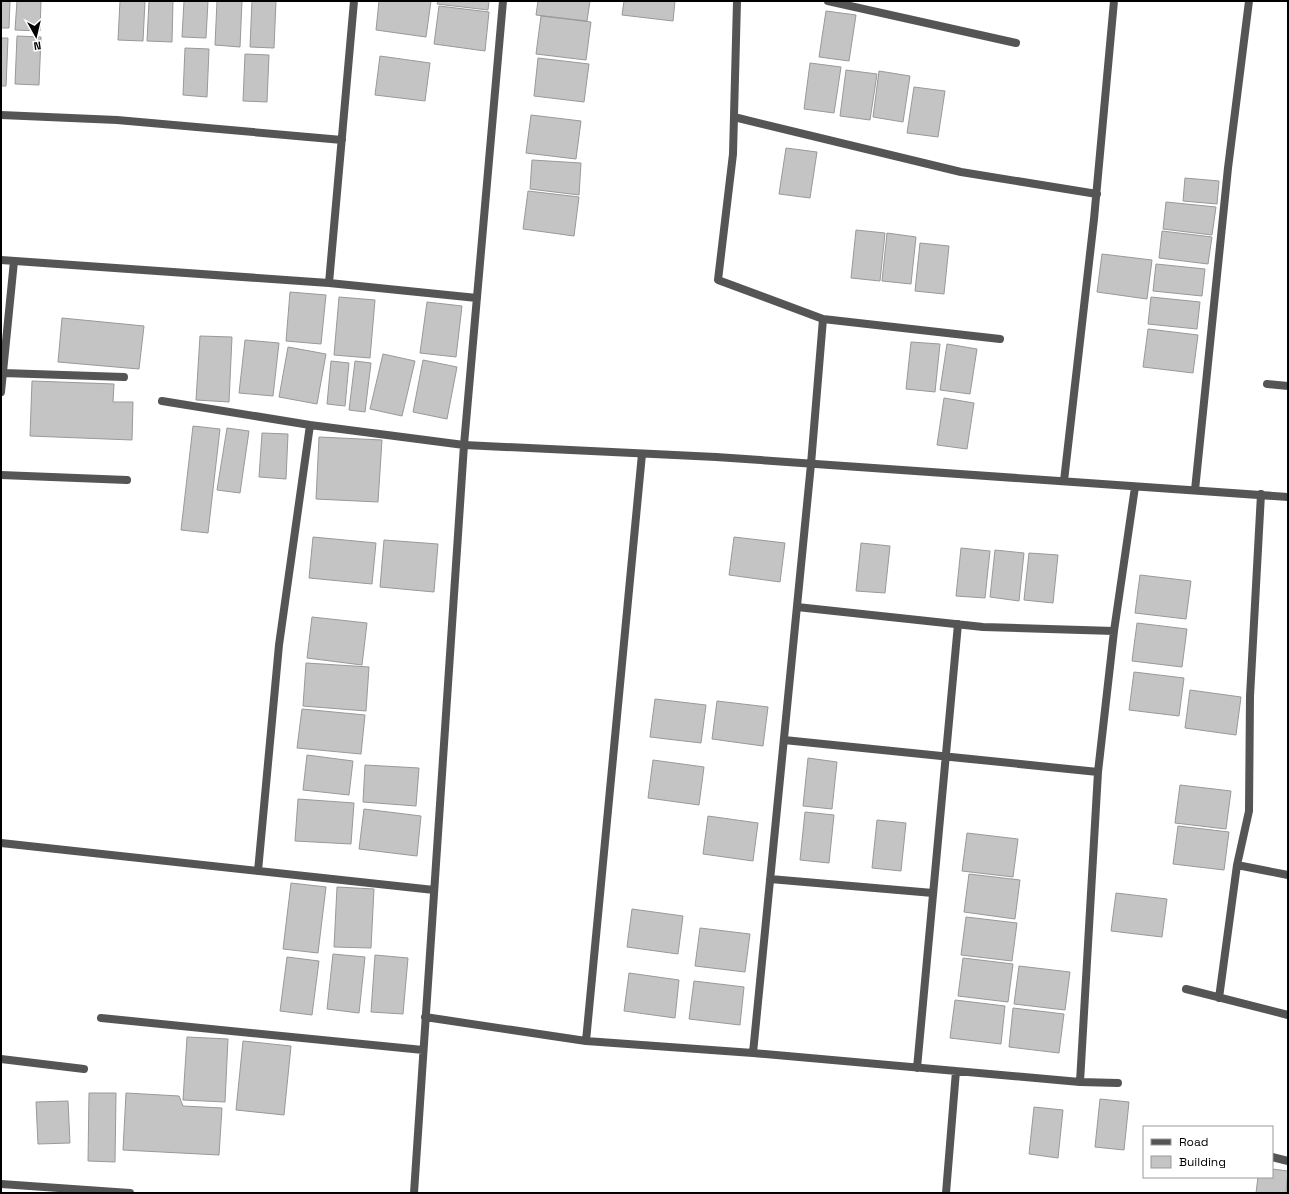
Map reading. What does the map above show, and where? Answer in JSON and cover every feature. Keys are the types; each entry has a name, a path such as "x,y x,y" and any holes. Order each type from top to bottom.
{"street":[{"path":"329,284 354,1"},
{"path":"414,1193 464,445 504,1"},
{"path":"737,1 733,154 718,280 823,319 1000,339"},
{"path":"828,1 1016,43"},
{"path":"1064,481 1097,194 1114,1"},
{"path":"1195,490 1228,168 1249,1"},
{"path":"1,115 117,120 342,140"},
{"path":"734,117 962,172 1097,194"},
{"path":"1,260 329,284 477,298"},
{"path":"1,392 14,261"},
{"path":"753,1053 811,464 823,319"},
{"path":"3,373 124,377"},
{"path":"1266,384 1288,386"},
{"path":"162,401 310,425 464,445 811,464 1288,497"},
{"path":"258,871 279,644 310,425"},
{"path":"586,1041 642,454"},
{"path":"1,475 127,480"},
{"path":"1080,1082 1098,772 1114,631 1135,487"},
{"path":"1219,998 1237,865 1249,811 1250,696 1261,494"},
{"path":"797,607 984,627 1114,631"},
{"path":"917,1068 958,624"},
{"path":"784,740 1098,772"},
{"path":"1,843 434,890"},
{"path":"1237,865 1288,875"},
{"path":"770,879 933,893"},
{"path":"1186,989 1288,1015"},
{"path":"425,1017 586,1041 753,1053 1080,1082 1118,1084"},
{"path":"101,1018 423,1050"},
{"path":"1,1059 84,1069"},
{"path":"946,1193 956,1071"},
{"path":"1273,1158 1288,1161"},
{"path":"1,1184 130,1193"}],"building":[{"path":"1,1 10,1 9,28 1,28"},
{"path":"17,1 41,1 40,31 15,30"},
{"path":"120,1 145,1 143,41 118,40"},
{"path":"149,1 173,1 172,42 147,41"},
{"path":"184,1 208,1 206,38 182,37"},
{"path":"217,1 242,1 240,47 215,45"},
{"path":"252,1 276,1 274,48 250,47"},
{"path":"379,1 431,1 426,37 376,30"},
{"path":"438,1 489,1 488,10 437,4"},
{"path":"538,1 590,1 587,21 536,15"},
{"path":"624,1 675,1 673,21 622,15"},
{"path":"439,6 489,12 485,51 434,44"},
{"path":"826,11 856,15 849,61 819,57"},
{"path":"541,16 591,22 586,60 536,54"},
{"path":"17,36 41,37 39,85 15,84"},
{"path":"1,38 8,38 6,86 1,86"},
{"path":"185,48 209,49 207,97 183,95"},
{"path":"245,54 269,55 267,102 243,101"},
{"path":"380,56 430,63 425,101 375,95"},
{"path":"538,58 589,64 584,102 534,96"},
{"path":"810,63 841,67 834,113 804,109"},
{"path":"846,70 877,74 870,120 840,116"},
{"path":"879,71 910,76 903,122 873,117"},
{"path":"914,87 945,91 938,137 907,133"},
{"path":"531,115 581,121 576,159 526,153"},
{"path":"786,148 817,152 810,198 779,194"},
{"path":"532,160 581,163 579,195 530,189"},
{"path":"1185,178 1219,181 1217,204 1183,201"},
{"path":"528,191 579,197 574,236 523,229"},
{"path":"1166,202 1216,207 1212,235 1163,229"},
{"path":"856,230 885,233 880,281 851,278"},
{"path":"1162,231 1212,237 1208,264 1159,258"},
{"path":"887,233 916,237 911,284 882,281"},
{"path":"920,243 949,246 944,294 915,291"},
{"path":"1102,254 1152,260 1147,299 1097,292"},
{"path":"1156,264 1205,269 1202,296 1153,291"},
{"path":"290,292 326,295 321,344 286,341"},
{"path":"339,297 375,300 370,358 334,355"},
{"path":"1151,297 1200,302 1197,329 1148,324"},
{"path":"427,302 462,306 456,357 420,353"},
{"path":"62,318 144,326 139,369 58,362"},
{"path":"1148,329 1198,335 1193,373 1143,367"},
{"path":"200,336 232,337 229,402 196,400"},
{"path":"245,340 279,343 273,396 239,393"},
{"path":"911,342 940,344 935,392 906,389"},
{"path":"947,344 977,349 970,394 940,390"},
{"path":"288,347 326,354 317,404 279,397"},
{"path":"383,354 415,361 402,416 370,409"},
{"path":"423,360 457,367 447,419 413,412"},
{"path":"331,361 349,363 345,406 327,404"},
{"path":"355,361 371,363 365,412 349,410"},
{"path":"32,381 114,384 113,402 133,402 132,440 30,436"},
{"path":"944,398 974,403 967,449 937,445"},
{"path":"193,426 220,429 208,533 181,530"},
{"path":"227,428 249,431 240,493 217,490"},
{"path":"262,433 288,434 286,479 259,477"},
{"path":"319,437 382,440 378,502 316,499"},
{"path":"313,537 376,543 372,584 309,578"},
{"path":"734,537 785,543 780,582 729,575"},
{"path":"384,540 438,544 434,592 380,587"},
{"path":"861,543 890,546 885,593 856,591"},
{"path":"961,548 990,551 985,598 956,596"},
{"path":"995,550 1024,553 1019,601 990,597"},
{"path":"1029,553 1058,555 1053,603 1024,600"},
{"path":"1140,575 1191,581 1186,619 1135,613"},
{"path":"312,617 367,623 362,665 307,658"},
{"path":"1137,623 1187,629 1182,667 1132,661"},
{"path":"306,663 369,667 366,711 303,706"},
{"path":"1134,672 1184,678 1179,716 1129,710"},
{"path":"1190,690 1241,697 1236,735 1185,728"},
{"path":"655,699 706,705 701,743 650,737"},
{"path":"717,701 768,707 763,746 712,739"},
{"path":"302,709 365,715 361,754 297,748"},
{"path":"307,755 353,761 349,795 303,790"},
{"path":"808,758 837,762 832,809 803,806"},
{"path":"653,760 704,767 699,805 648,798"},
{"path":"365,765 419,768 416,806 363,802"},
{"path":"1180,785 1231,791 1226,829 1175,823"},
{"path":"298,799 354,803 351,844 295,841"},
{"path":"364,809 421,816 417,856 359,849"},
{"path":"805,812 834,815 829,863 800,860"},
{"path":"708,816 758,823 753,861 703,854"},
{"path":"877,820 906,823 901,871 872,868"},
{"path":"1178,826 1229,832 1224,870 1173,864"},
{"path":"967,833 1018,839 1013,877 962,871"},
{"path":"969,874 1020,880 1015,919 964,912"},
{"path":"291,883 326,887 318,953 283,949"},
{"path":"337,887 374,889 371,948 334,947"},
{"path":"1116,893 1167,899 1162,937 1111,931"},
{"path":"632,909 683,916 678,954 627,947"},
{"path":"966,917 1017,923 1012,961 961,955"},
{"path":"700,928 750,934 745,972 695,966"},
{"path":"333,954 365,957 359,1013 327,1009"},
{"path":"375,955 408,958 403,1014 371,1012"},
{"path":"287,957 319,961 312,1015 280,1011"},
{"path":"963,958 1013,964 1008,1002 958,996"},
{"path":"1019,966 1070,972 1065,1010 1014,1004"},
{"path":"629,973 679,980 675,1018 624,1011"},
{"path":"694,981 744,987 740,1025 689,1019"},
{"path":"955,1000 1005,1006 1001,1044 950,1038"},
{"path":"1013,1008 1064,1014 1059,1053 1009,1047"},
{"path":"187,1037 228,1039 225,1102 183,1100"},
{"path":"243,1041 291,1046 284,1115 236,1110"},
{"path":"89,1093 116,1093 115,1162 88,1161"},
{"path":"126,1093 179,1096 183,1106 222,1108 219,1155 123,1150"},
{"path":"1100,1099 1129,1102 1124,1150 1095,1147"},
{"path":"68,1101 70,1143 38,1144 36,1102"},
{"path":"1034,1107 1063,1110 1058,1158 1029,1154"},
{"path":"1273,1169 1288,1171 1286,1193 1256,1193 1258,1178 1273,1178"}]}
